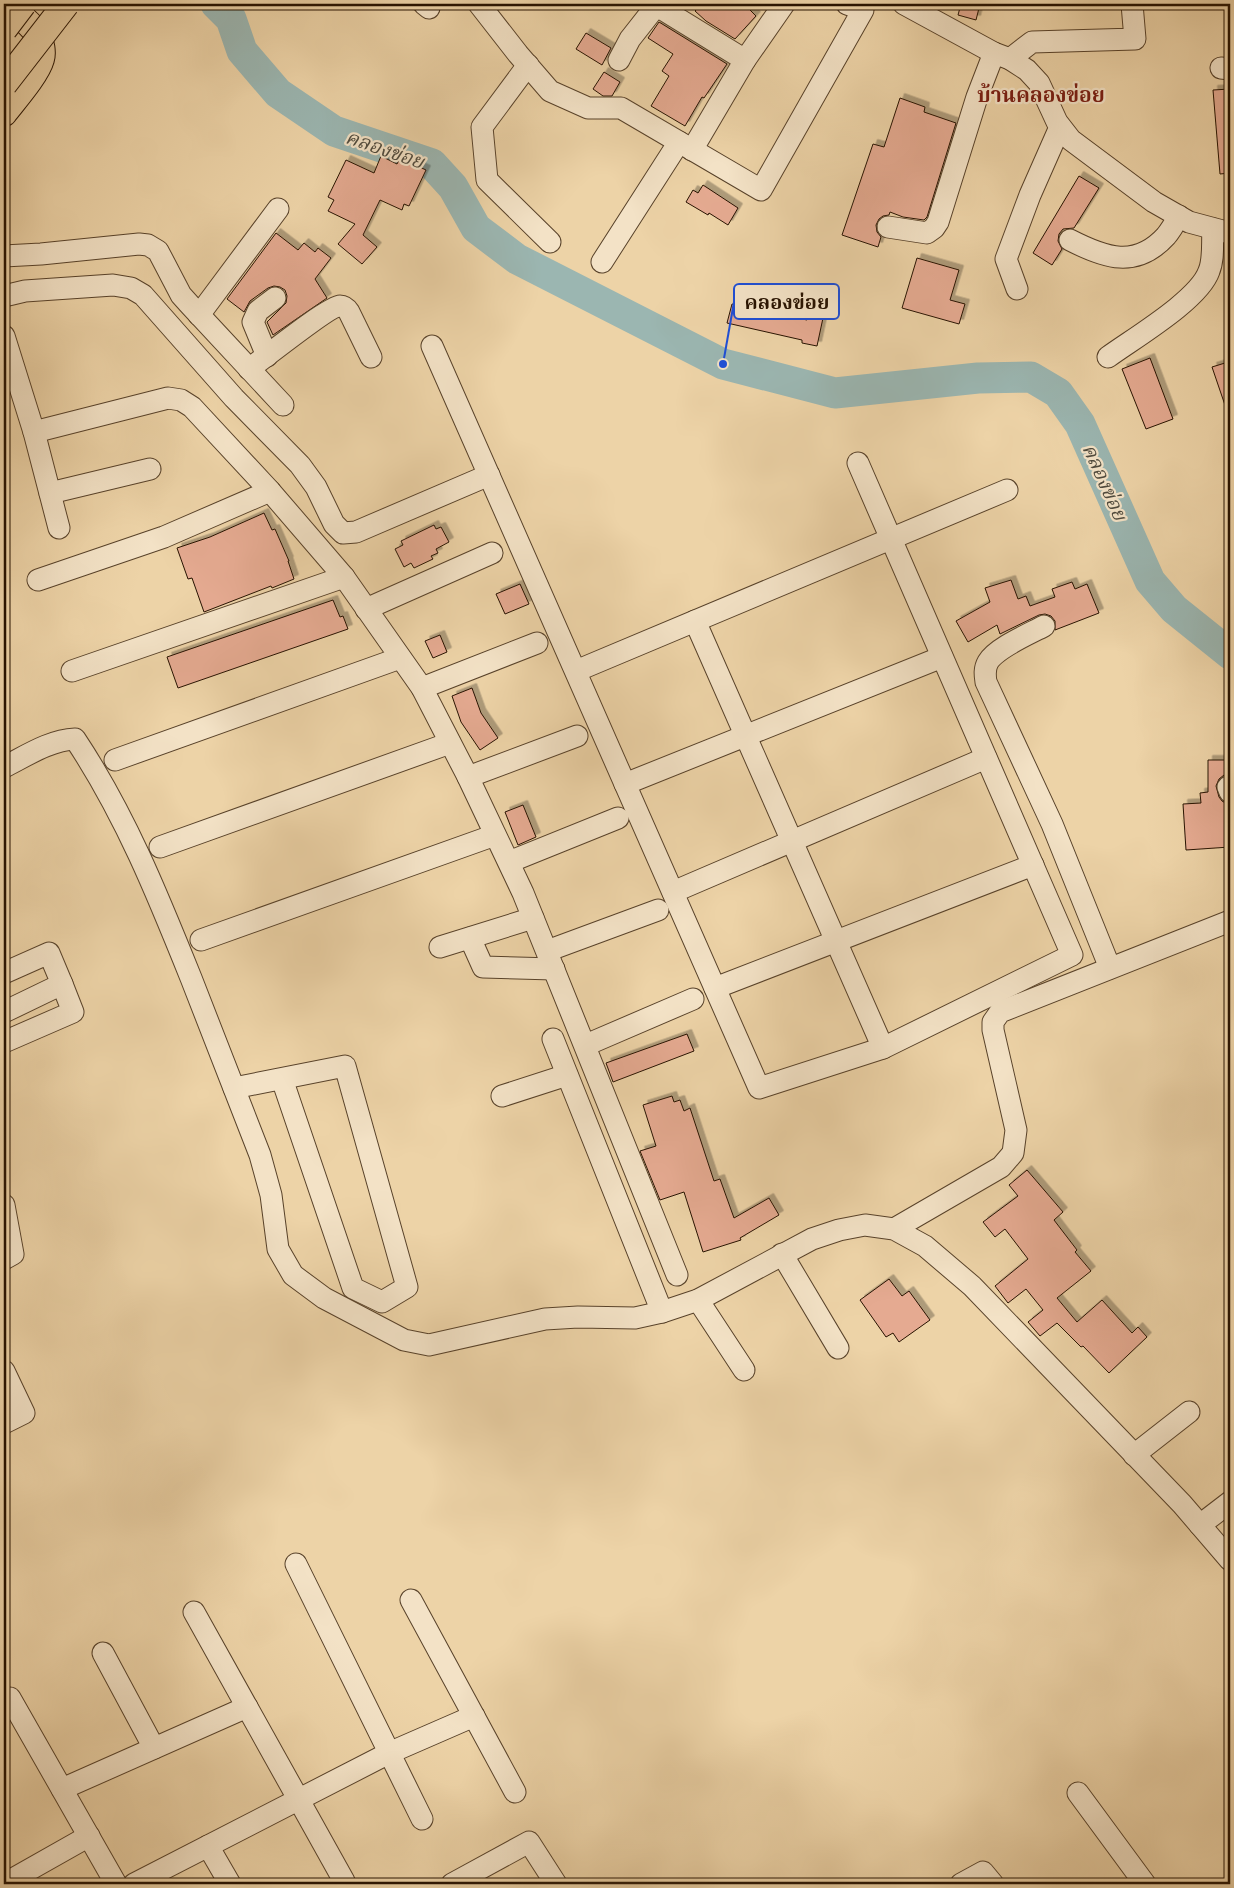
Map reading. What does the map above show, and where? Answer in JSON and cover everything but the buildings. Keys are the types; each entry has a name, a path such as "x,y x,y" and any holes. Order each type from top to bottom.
{"main road":[{"path":"4,113 36,70 42,53 38,36 31,27 5,4"},
{"path":"4,29 23,4"},
{"path":"4,84 66,4"}],"street":[{"path":"479,4 550,91 588,108 621,108 761,190 863,10 847,4"},
{"path":"602,262 686,146 784,4"},
{"path":"904,4 1027,70 1039,83 1060,127 1071,140 1154,202 1189,222 1224,235 1202,285 1189,299 1108,357"},
{"path":"888,227 927,233 938,222 977,96 1002,56 1032,42 1135,39 1132,4"},
{"path":"619,60 630,39 655,5 745,60"},
{"path":"528,65 482,126 487,180 550,242"},
{"path":"1017,289 1006,259 1030,195 1060,127"},
{"path":"199,315 278,210"},
{"path":"1070,240 1094,252 1114,257 1135,256 1154,246 1166,236 1179,216"},
{"path":"4,256 148,244 158,251 181,294 283,404"},
{"path":"4,296 25,291 113,285 131,288 143,295 234,398 300,465 316,487 334,524 343,533 356,532 489,475"},
{"path":"267,356 253,322 258,311 275,298"},
{"path":"250,369 315,320 337,306 346,307 371,357"},
{"path":"4,336 34,432 59,528"},
{"path":"432,346 759,1088 883,1048 1072,956 858,463"},
{"path":"34,432 168,398 181,400 192,408 270,491 344,578 422,688 509,862 586,1045 677,1275"},
{"path":"50,493 150,469"},
{"path":"576,671 1007,490"},
{"path":"38,580 164,537 270,491"},
{"path":"366,609 492,553"},
{"path":"72,670 344,578"},
{"path":"695,622 883,1048"},
{"path":"1044,626 996,653 988,662 985,671 986,682 1052,824 1110,968"},
{"path":"422,688 537,643"},
{"path":"625,784 942,657"},
{"path":"115,760 400,658"},
{"path":"468,777 577,736"},
{"path":"4,767 56,742 75,740 87,758 128,831 158,894 234,1088 262,1163 271,1195 278,1249 293,1275 332,1302 404,1340 429,1345 545,1319 578,1317 635,1318 662,1312 698,1300 812,1239 839,1230 865,1225 894,1230 925,1246 972,1286 1200,1525 1230,1560"},
{"path":"160,846 450,743"},
{"path":"673,892 986,758"},
{"path":"509,862 618,818"},
{"path":"201,940 495,835"},
{"path":"715,988 1033,865"},
{"path":"470,938 483,967 551,960 658,910"},
{"path":"440,948 533,918"},
{"path":"894,1230 1001,1167 1013,1152 1016,1130 992,1030 993,1022 1000,1012 1230,921"},
{"path":"4,973 49,953 73,1012 4,1042"},
{"path":"4,1012 62,984"},
{"path":"586,1045 693,999"},
{"path":"553,1039 662,1312"},
{"path":"234,1088 282,1078 344,1066 407,1287 382,1302 353,1288 282,1078"},
{"path":"502,1096 567,1075"},
{"path":"4,1207 13,1254 4,1259"},
{"path":"782,1254 838,1348"},
{"path":"698,1300 744,1370"},
{"path":"4,1372 24,1413 4,1423"},
{"path":"1134,1455 1189,1412"},
{"path":"1200,1525 1230,1502"},
{"path":"296,1564 422,1819"},
{"path":"411,1600 515,1792"},
{"path":"194,1612 344,1881"},
{"path":"103,1653 154,1748"},
{"path":"10,1698 116,1884"},
{"path":"62,1789 247,1707"},
{"path":"134,1884 390,1753 474,1716"},
{"path":"1078,1792 1145,1884"},
{"path":"4,1884 89,1836"},
{"path":"452,1884 529,1842 556,1884"},
{"path":"208,1846 230,1884"},
{"path":"961,1884 982,1872 993,1884"}],"waterway":[{"name":"คลองข่อย","path":"216,4 231,19 242,51 278,93 334,131 432,164 453,187 476,228 517,259 723,364 835,393 978,378 1031,377 1058,393 1080,424 1150,581 1174,609 1230,654"}],"place":[{"name":"คลองข่อย","path":"723,364"}],"district":[{"name":"บ้านคลองข่อย","path":"1041,95"}]}
